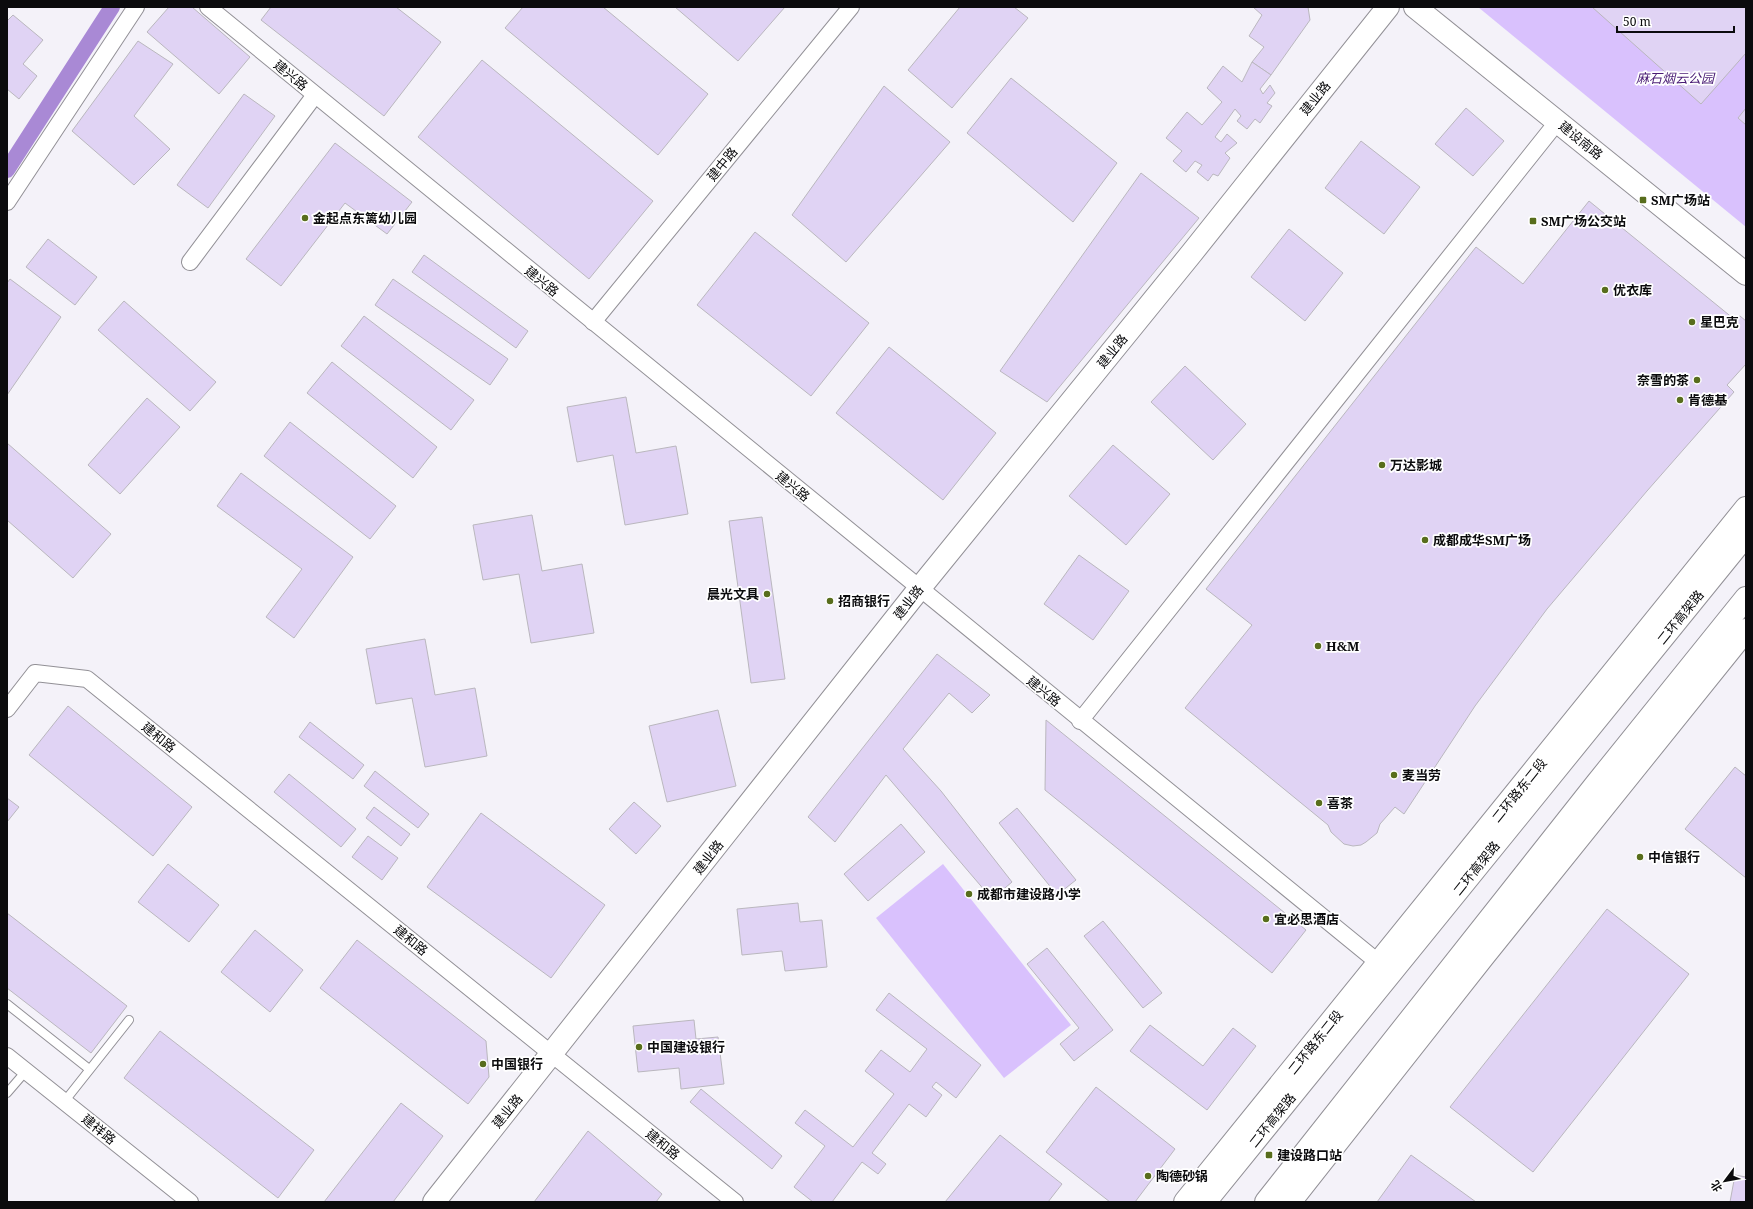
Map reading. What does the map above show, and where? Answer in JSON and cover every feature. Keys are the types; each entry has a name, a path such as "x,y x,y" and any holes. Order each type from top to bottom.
{"main road":[{"name":"建业路","path":"434,1202 919,589 1191,254 1388,7"},
{"name":"建设南路","path":"1415,7 1746,274"},
{"name":"二环路东二段","path":"1185,1202 1746,508"},
{"name":"二环高架路","path":"1205,1202 1746,535"},
{"path":"1266,1202 1587,795 1746,598"},
{"path":"1290,1202 1483,957 1746,630"}],"street":[{"path":"7,202 136,7"},
{"name":"建兴路","path":"208,7 1080,721 1379,963"},
{"name":"建中路","path":"593,322 851,7"},
{"path":"190,262 315,95"},
{"path":"1080,721 1558,121"},
{"name":"建和路","path":"7,709 35,673 87,679 735,1202"},
{"name":"建祥路","path":"7,1056 190,1202"}],"lane":[{"path":"7,1004 89,1069"},
{"path":"64,1102 129,1020"},
{"path":"7,1093 26,1071"}],"green space":[{"name":"麻石烟云公园","path":"1478,7 1746,7 1746,227"},
{"path":"943,864 1071,1025 1004,1078 876,918"}],"building":[{"path":"169,7 192,7 250,57 219,94 147,32"},
{"path":"271,7 396,7 441,42 384,116 261,20"},
{"path":"523,7 603,7 708,94 658,155 505,28"},
{"path":"675,7 785,7 738,61"},
{"path":"960,7 1014,7 1028,18 952,108 908,70"},
{"path":"1253,7 1308,7 1310,20 1271,75 1252,62 1264,47 1249,36 1262,15"},
{"path":"1592,7 1746,7 1746,53 1701,104"},
{"path":"13,15 43,40 23,64 37,76 19,99 7,89 7,21"},
{"path":"138,41 173,64 134,116 170,149 134,185 72,131"},
{"path":"482,60 653,201 589,279 418,137"},
{"path":"1252,62 1271,75 1260,89 1263,94 1270,85 1275,93 1267,103 1272,106 1260,123 1255,119 1247,129 1237,121 1241,116 1235,109 1215,137 1221,142 1227,134 1237,143 1225,153 1230,158 1218,176 1213,174 1208,181 1197,172 1202,165 1195,161 1186,172 1173,161 1182,151 1166,138 1187,112 1202,125 1222,102 1207,88 1223,66 1242,82"},
{"path":"1011,78 1117,163 1073,222 967,133"},
{"path":"884,86 950,142 846,262 792,215"},
{"path":"244,94 275,116 208,208 177,185"},
{"path":"1466,108 1504,141 1473,176 1435,144"},
{"path":"1746,108 1746,125 1738,118"},
{"path":"1361,141 1420,187 1384,234 1325,188"},
{"name":"金起点东篱幼儿园","path":"335,143 412,202 387,234 345,203 281,286 246,259"},
{"path":"1141,173 1199,218 1047,402 1000,371"},
{"name":"成都成华SM广场","path":"1589,201 1734,319 1740,316 1746,321 1746,364 1727,385 1734,392 1647,491 1547,609 1475,706 1404,814 1395,807 1380,824 1377,833 1366,842 1361,845 1353,846 1344,844 1331,832 1328,825 1185,708 1252,625 1206,589 1476,247 1523,284"},
{"path":"1289,229 1343,273 1305,321 1251,277"},
{"path":"755,232 869,323 811,396 697,305"},
{"path":"48,239 97,277 75,305 26,267"},
{"path":"424,255 528,331 516,348 412,272"},
{"path":"10,279 61,317 7,395 7,283"},
{"path":"393,279 508,359 490,385 375,305"},
{"path":"124,301 216,382 190,411 98,330"},
{"path":"364,316 474,400 451,430 341,346"},
{"path":"889,347 996,433 943,500 836,413"},
{"path":"332,362 437,447 413,478 307,393"},
{"path":"1185,366 1246,424 1213,460 1151,402"},
{"path":"626,397 636,453 676,446 688,514 625,525 613,455 577,462 567,407"},
{"path":"147,398 180,427 120,494 88,465"},
{"path":"290,422 396,506 370,539 264,456"},
{"path":"7,443 111,534 73,578 7,520"},
{"path":"1113,445 1170,494 1126,545 1069,496"},
{"path":"241,473 353,557 294,638 266,617 302,569 217,506"},
{"path":"532,515 542,571 582,564 594,633 531,643 519,574 483,580 473,525"},
{"path":"762,517 785,679 751,683 729,521"},
{"path":"1079,555 1129,591 1093,640 1044,604"},
{"path":"425,639 435,695 475,688 487,756 425,767 412,698 376,704 366,649"},
{"path":"937,654 990,695 972,713 949,693 903,749 941,791 1012,882 992,899 886,775 835,842 808,817"},
{"path":"68,706 192,807 153,856 29,755"},
{"path":"718,710 736,786 667,802 649,726"},
{"path":"1046,720 1306,930 1272,973 1045,790"},
{"path":"310,722 364,765 353,779 299,737"},
{"path":"1735,767 1746,776 1746,878 1685,829"},
{"path":"375,771 429,814 418,828 364,786"},
{"path":"289,774 356,829 341,847 274,792"},
{"path":"7,798 19,807 7,822"},
{"path":"634,802 661,826 636,854 609,829"},
{"path":"374,807 410,834 401,846 366,818"},
{"path":"1017,808 1076,880 1057,895 999,823"},
{"path":"481,813 605,905 551,978 427,887"},
{"path":"901,824 925,852 868,901 844,874"},
{"path":"368,836 398,858 382,880 352,857"},
{"path":"168,864 219,905 189,942 138,902"},
{"path":"798,903 800,922 822,920 827,967 785,971 782,951 742,955 737,909"},
{"path":"1607,909 1689,974 1533,1172 1450,1107"},
{"path":"7,913 127,1006 91,1053 7,988"},
{"path":"1103,921 1162,993 1143,1008 1084,936"},
{"path":"255,930 303,970 270,1012 221,972"},
{"path":"357,940 486,1041 489,1077 468,1104 320,988"},
{"path":"1047,948 1113,1030 1074,1061 1060,1044 1079,1028 1027,964"},
{"path":"889,993 981,1065 956,1098 936,1082 932,1087 942,1095 926,1117 909,1104 872,1153 886,1164 878,1174 862,1162 832,1202 813,1202 794,1187 825,1146 795,1123 805,1110 853,1147 894,1094 865,1071 881,1050 910,1072 927,1049 876,1010"},
{"path":"694,1020 696,1039 718,1037 724,1084 681,1089 679,1068 638,1072 633,1026"},
{"path":"1150,1025 1203,1066 1233,1028 1256,1046 1207,1110 1130,1051"},
{"path":"160,1031 314,1150 278,1198 124,1078"},
{"path":"1096,1087 1175,1149 1135,1202 1110,1202 1046,1152"},
{"path":"701,1089 782,1156 772,1169 690,1102"},
{"path":"401,1103 443,1136 393,1202 324,1202"},
{"path":"588,1131 662,1194 656,1202 534,1202"},
{"path":"1000,1135 1062,1184 1048,1202 945,1202"},
{"path":"1411,1155 1476,1202 1377,1202"},
{"path":"1735,1175 1746,1177 1746,1202 1730,1202"}],"waterway":[{"path":"7,170 112,7"}],"place":[{"name":"SM广场站","path":"1643,200"},
{"name":"金起点东篱幼儿园","path":"305,218"},
{"name":"SM广场公交站","path":"1533,221"},
{"name":"优衣库","path":"1605,290"},
{"name":"星巴克","path":"1692,322"},
{"name":"奈雪的茶","path":"1697,380"},
{"name":"肯德基","path":"1680,400"},
{"name":"万达影城","path":"1382,465"},
{"name":"成都成华SM广场","path":"1425,540"},
{"name":"晨光文具","path":"767,594"},
{"name":"招商银行","path":"830,601"},
{"name":"H&M","path":"1318,646"},
{"name":"麦当劳","path":"1394,775"},
{"name":"喜茶","path":"1319,803"},
{"name":"中信银行","path":"1640,857"},
{"name":"成都市建设路小学","path":"969,894"},
{"name":"宜必思酒店","path":"1266,919"},
{"name":"中国建设银行","path":"639,1047"},
{"name":"中国银行","path":"483,1064"},
{"name":"建设路口站","path":"1269,1155"},
{"name":"陶德砂锅","path":"1148,1176"}]}
